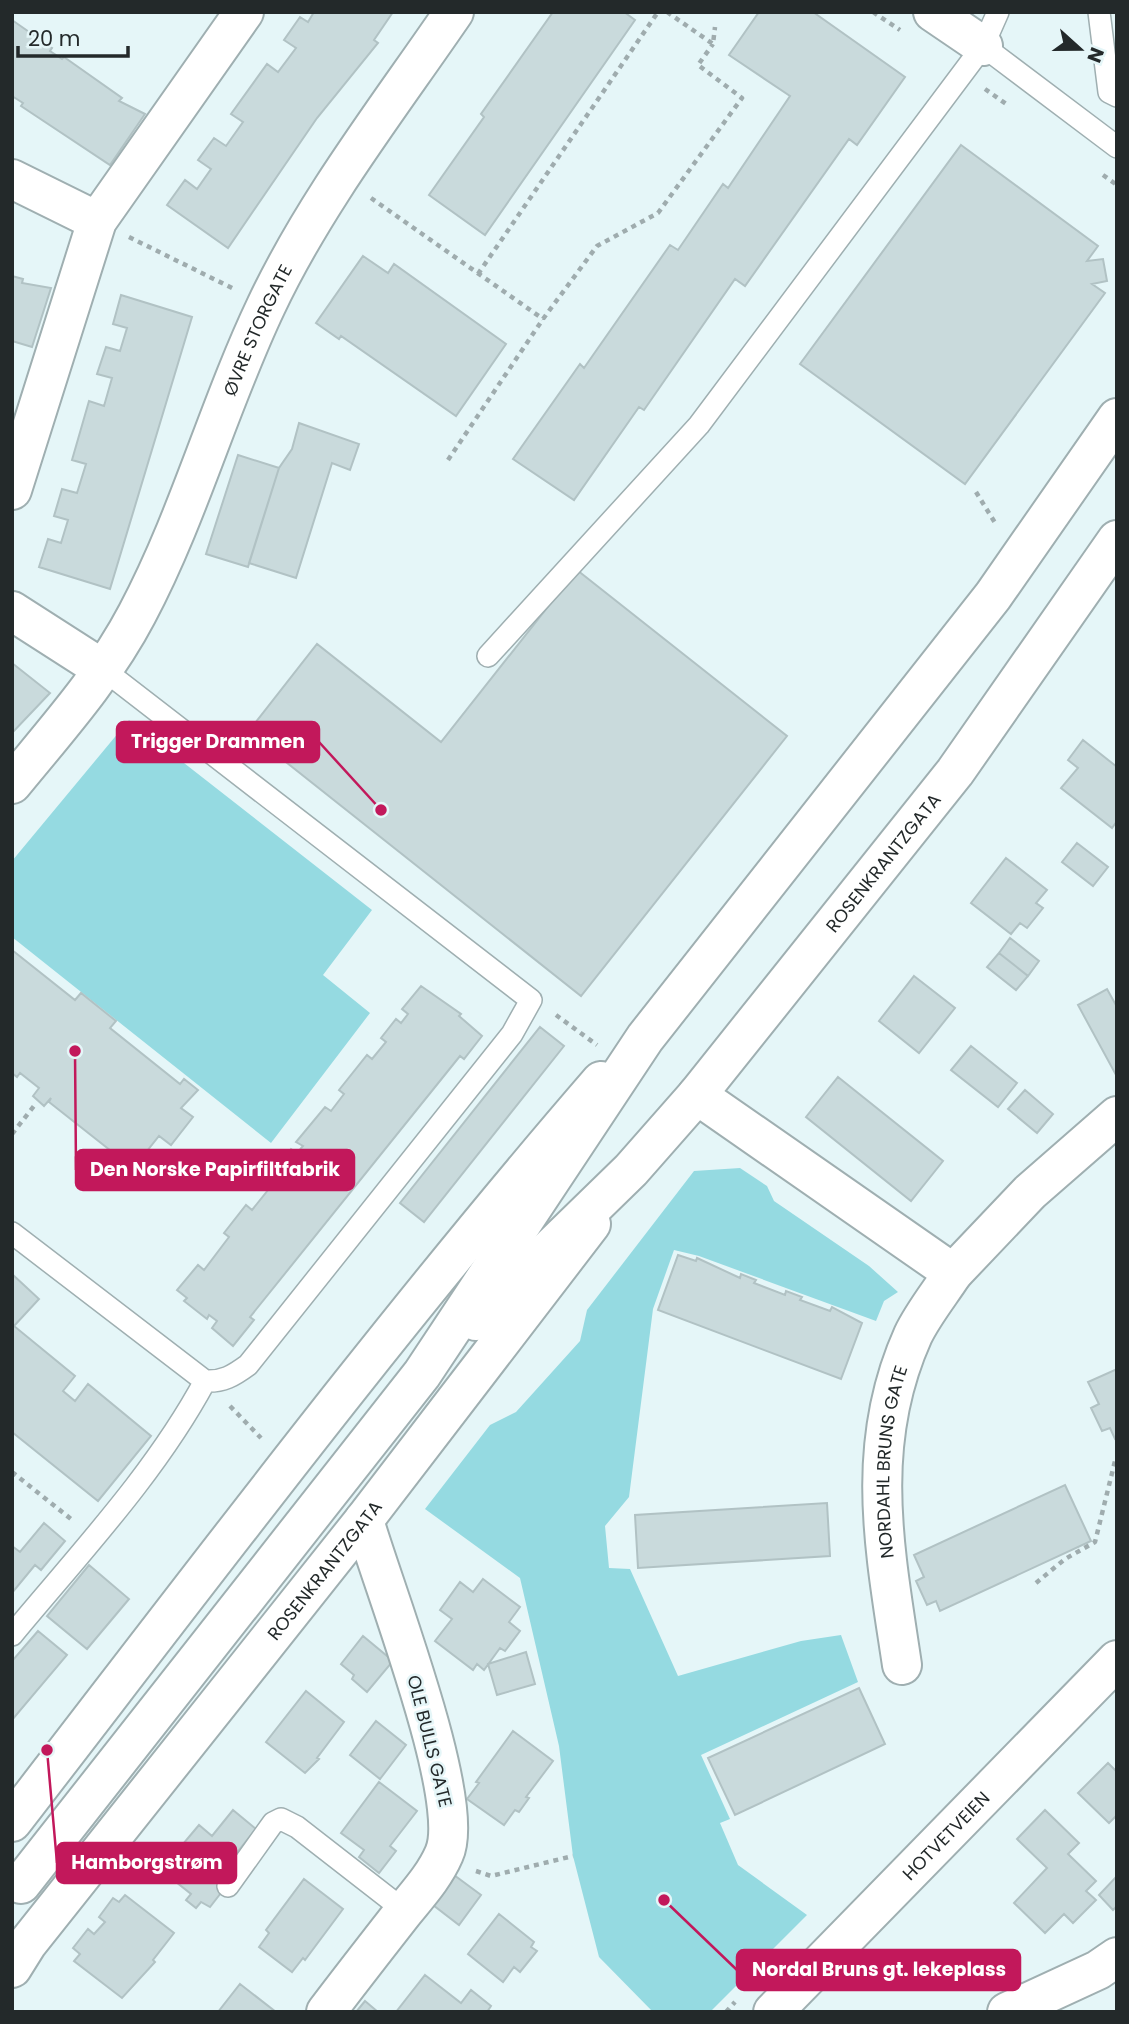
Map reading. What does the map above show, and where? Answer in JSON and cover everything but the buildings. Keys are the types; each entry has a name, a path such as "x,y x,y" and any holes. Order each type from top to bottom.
{"street":[{"path":"12,490 97,221 244,12"},
{"name":"ØVRE STORGATE","path":"12,784 104,670 138,613 163,559 266,305 325,202 454,12"},
{"path":"920,24 973,60"},
{"path":"12,179 97,221"},
{"name":"ROSENKRANTZGATA","path":"21,1884 422,1374 645,1038 993,596 1117,418"},
{"name":"ROSENKRANTZGATA","path":"422,1374 631,1170 697,1095 955,772 1117,540"},
{"path":"12,611 104,670"},
{"name":"ROSENKRANTZGATA","path":"12,1822 288,1465 535,1158 602,1080 645,1038"},
{"path":"697,1095 953,1273"},
{"name":"NORDAHL BRUNS GATE","path":"902,1665 884,1548 880,1469 892,1399 913,1334 953,1273 1030,1192 1117,1116"},
{"name":"ROSENKRANTZGATA","path":"12,1968 27,1944 517,1324 631,1170"},
{"name":"OLE BULLS GATE","path":"326,2012 431,1878 446,1852 448,1800 405,1646 364,1520"},
{"name":"HOTVETVEIEN","path":"773,2012 1117,1660"},
{"path":"1007,2012 1098,1970 1117,1957"}],"lane":[{"path":"488,656 699,425 973,60 998,12"},
{"path":"1099,12 1109,92 1117,96"},
{"path":"973,60 1117,147"},
{"path":"12,1233 205,1381 225,1379 248,1365 512,1034 531,1000 104,670"},
{"path":"12,1635 93,1537 183,1421 205,1381"},
{"path":"228,1886 274,1823 281,1819 297,1827 405,1911"}],"path":[{"path":"478,274 658,12"},
{"path":"667,12 713,44"},
{"path":"873,12 920,24"},
{"path":"448,460 543,319 597,246 658,213 742,98 698,65 713,44 715,27"},
{"path":"973,60 1018,113"},
{"path":"1095,169 1117,185"},
{"path":"379,203 543,319"},
{"path":"97,221 266,305"},
{"path":"976,492 1003,536"},
{"path":"567,1022 593,1042"},
{"path":"12,1134 34,1106"},
{"path":"205,1381 288,1465"},
{"path":"1036,1583 1065,1559 1095,1542 1115,1461"},
{"path":"12,1472 93,1537"},
{"path":"446,1852 491,1877 573,1856"}],"shaded area":[{"path":"129,720 372,910 323,975 370,1013 271,1143 12,937 12,861"},
{"path":"740,1168 767,1186 774,1201 869,1266 898,1292 884,1301 876,1321 699,1256 674,1250 653,1309 629,1497 605,1526 609,1568 630,1569 678,1676 801,1641 841,1635 858,1682 701,1755 730,1819 720,1823 738,1865 807,1915 710,2012 653,2012 599,1957 573,1856 559,1746 520,1578 425,1509 490,1425 516,1412 580,1341 587,1310 694,1171"}],"place":[{"name":"Trigger Drammen","path":"381,810"},
{"name":"Den Norske Papirfiltfabrik","path":"75,1051"},
{"name":"Hamborgstrøm","path":"47,1750"},
{"name":"Nordal Bruns gt. lekeplass","path":"664,1900"}]}
